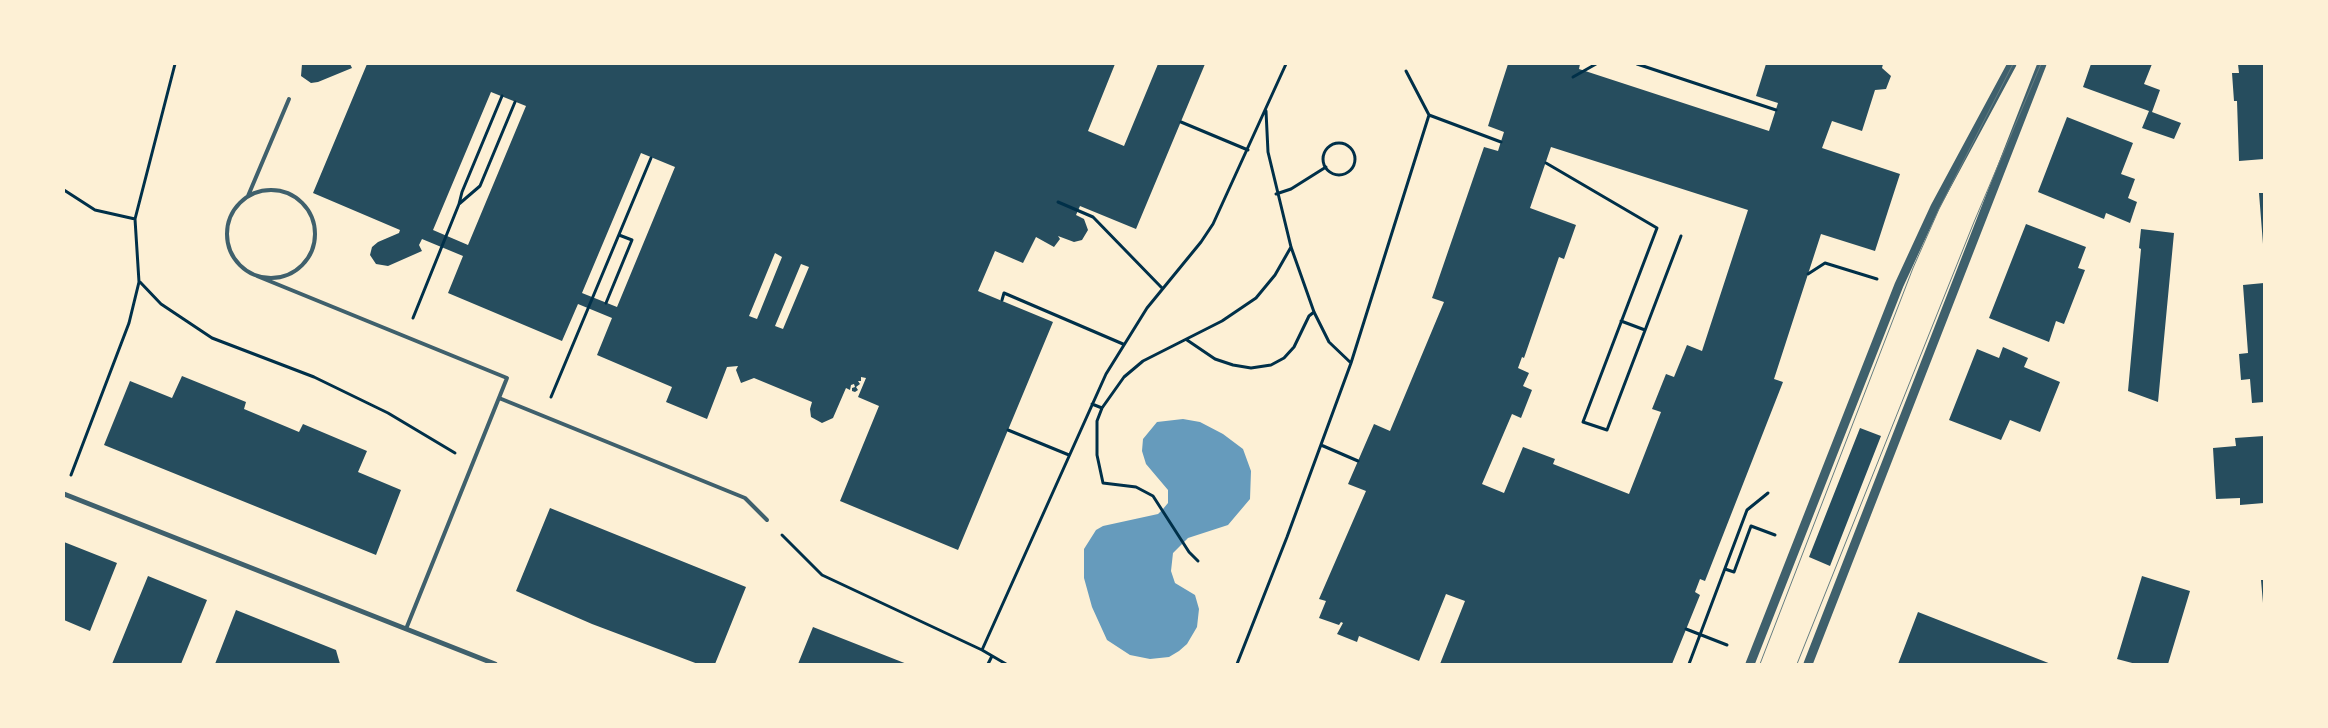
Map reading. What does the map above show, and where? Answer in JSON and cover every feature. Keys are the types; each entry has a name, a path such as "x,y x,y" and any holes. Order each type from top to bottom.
{"street":[{"path":"1750,664 1902,277 1934,207 2012,64"},
{"path":"1808,664 2042,64"},
{"path":"64,494 495,664"}],"lane":[{"path":"248,197 289,99"},
{"path":"257,276 279,277 300,268 310,255 314,241 314,225 308,211 298,200 284,192 271,190 257,192 235,208 226,234 235,260 244,270 257,276 405,337 507,378 406,629"},
{"path":"499,398 746,498 767,520"}],"path":[{"path":"64,494 129,323 139,282 135,219 175,64"},
{"path":"982,650 1068,455 1123,344 1163,288 1201,242 1213,224 1286,64"},
{"path":"1574,77 1596,64"},
{"path":"1636,64 1776,110"},
{"path":"1406,71 1429,115 1501,142"},
{"path":"405,337 502,96"},
{"path":"459,204 480,186 515,102"},
{"path":"1266,110 1268,152 1276,194 1291,247 1314,312 1329,342 1339,354 1351,362"},
{"path":"1237,664 1351,362 1429,115"},
{"path":"1181,122 1248,150"},
{"path":"1336,144 1350,147 1355,162 1350,171 1339,175 1334,174 1326,167 1324,157 1327,149 1336,144"},
{"path":"544,416 651,158"},
{"path":"1546,163 1657,228 1583,422 1607,430 1681,236"},
{"path":"1276,194 1291,189 1326,167"},
{"path":"64,190 95,210 135,219"},
{"path":"1058,202 1093,217 1163,288"},
{"path":"606,303 632,240 619,234"},
{"path":"1198,561 1185,545 1160,503 1145,490 1136,487 1103,484 1096,435 1097,422 1102,408 1124,377 1143,361 1222,321 1256,298 1275,275 1291,247"},
{"path":"1808,274 1825,263 1883,281"},
{"path":"139,282 161,304 212,338 314,377 388,413 420,434 473,463"},
{"path":"1002,300 1004,293 1123,344"},
{"path":"1187,340 1215,359 1233,365 1251,368 1271,365 1285,359 1294,347 1309,316 1314,312"},
{"path":"1621,321 1645,330"},
{"path":"1092,404 1102,408"},
{"path":"1008,430 1068,455"},
{"path":"1321,445 1358,461"},
{"path":"1688,664 1747,510 1768,493"},
{"path":"767,520 822,575 982,650 1006,664"},
{"path":"1725,569 1734,572 1751,526 1783,538"},
{"path":"1686,629 1727,645"},
{"path":"988,664 992,656"}],"water":[{"path":"1183,419 1200,422 1223,434 1243,449 1251,471 1250,499 1228,525 1188,538 1173,553 1171,571 1175,583 1195,595 1199,609 1197,627 1187,644 1179,651 1169,657 1150,659 1130,655 1107,640 1092,607 1084,578 1084,549 1096,530 1103,526 1158,514 1168,503 1168,490 1146,464 1142,451 1143,439 1157,422"}],"building":[{"path":"302,64 350,64 352,68 311,83 301,76"},
{"path":"367,64 1115,64 1088,131 1124,146 1158,64 1205,64 1136,229 1080,206 1076,215 1084,219 1088,230 1082,240 1074,242 1058,236 1060,239 1054,247 1036,237 1023,263 995,251 978,291 1053,322 958,550 840,501 879,406 858,397 866,378 861,377 861,381 858,381 860,384 856,387 858,390 855,392 852,391 852,388 855,387 854,384 851,385 850,390 846,388 833,418 822,423 811,417 810,409 812,402 754,378 741,383 736,370 738,366 727,367 707,419 666,402 672,387 597,355 612,318 578,304 562,341 448,293 463,256 422,239 419,245 422,251 388,266 376,264 370,255 372,247 378,242 399,233 400,230 313,193","holes":["491,92 526,106 468,245 433,230","641,153 675,167 617,307 582,293","775,253 782,257 757,319 749,316","801,264 809,267 783,329 775,326"]},
{"path":"1508,64 1580,64 1579,69 1769,131 1778,103 1756,96 1766,64 1883,64 1882,68 1891,76 1886,89 1875,90 1862,131 1832,121 1822,148 1900,174 1875,251 1821,234 1774,379 1783,382 1705,581 1700,579 1695,592 1700,595 1672,664 1440,664 1465,601 1446,594 1419,661 1359,636 1357,642 1337,634 1343,623 1341,622 1339,625 1319,618 1326,601 1319,599 1366,491 1348,484 1374,424 1390,431 1444,302 1432,298 1484,147 1498,151 1504,132 1488,126","holes":["1551,147 1748,210 1702,351 1687,345 1674,377 1666,374 1652,409 1661,412 1629,494 1553,464 1555,459 1523,447 1504,493 1482,484 1512,414 1521,418 1532,390 1523,386 1529,373 1518,368 1522,357 1524,358 1559,257 1564,259 1576,225 1530,208"]},
{"path":"2091,64 2152,64 2144,84 2160,90 2152,112 2181,123 2174,139 2142,128 2149,111 2083,87"},
{"path":"2238,64 2264,64 2264,159 2239,161 2237,101 2234,101 2232,73 2239,73"},
{"path":"2067,117 2133,143 2121,174 2135,179 2128,198 2137,202 2130,223 2106,213 2104,219 2038,192"},
{"path":"2259,193 2264,193 2264,244 2263,244"},
{"path":"2026,224 2086,247 2078,268 2085,270 2064,324 2056,321 2049,342 1989,318"},
{"path":"2141,229 2174,233 2158,402 2128,391 2141,249 2139,248"},
{"path":"2264,283 2264,402 2252,403 2250,379 2241,380 2239,354 2248,353 2243,285"},
{"path":"2003,347 2028,358 2024,367 2060,382 2040,432 2010,420 2001,440 1949,420 1977,349 1999,358"},
{"path":"182,376 246,402 244,409 299,432 303,424 367,451 358,472 401,490 376,555 104,445 130,381 172,398"},
{"path":"1860,428 1881,436 1830,566 1809,557"},
{"path":"2264,436 2264,503 2240,505 2240,498 2216,499 2213,448 2236,446 2235,438"},
{"path":"550,508 746,587 715,664 698,664 592,624 516,591"},
{"path":"64,542 117,563 90,631 64,620"},
{"path":"148,576 207,600 181,664 112,664"},
{"path":"2142,576 2190,591 2168,664 2136,664 2117,659"},
{"path":"2261,580 2264,580 2264,603 2263,603"},
{"path":"236,610 336,650 340,664 215,664"},
{"path":"1918,612 2051,664 1898,664"},
{"path":"813,627 907,664 798,664"}],"tram line":[{"path":"1760,664 1913,268 1939,209 2013,64"},
{"path":"1797,664 1974,222 2041,64"}]}
